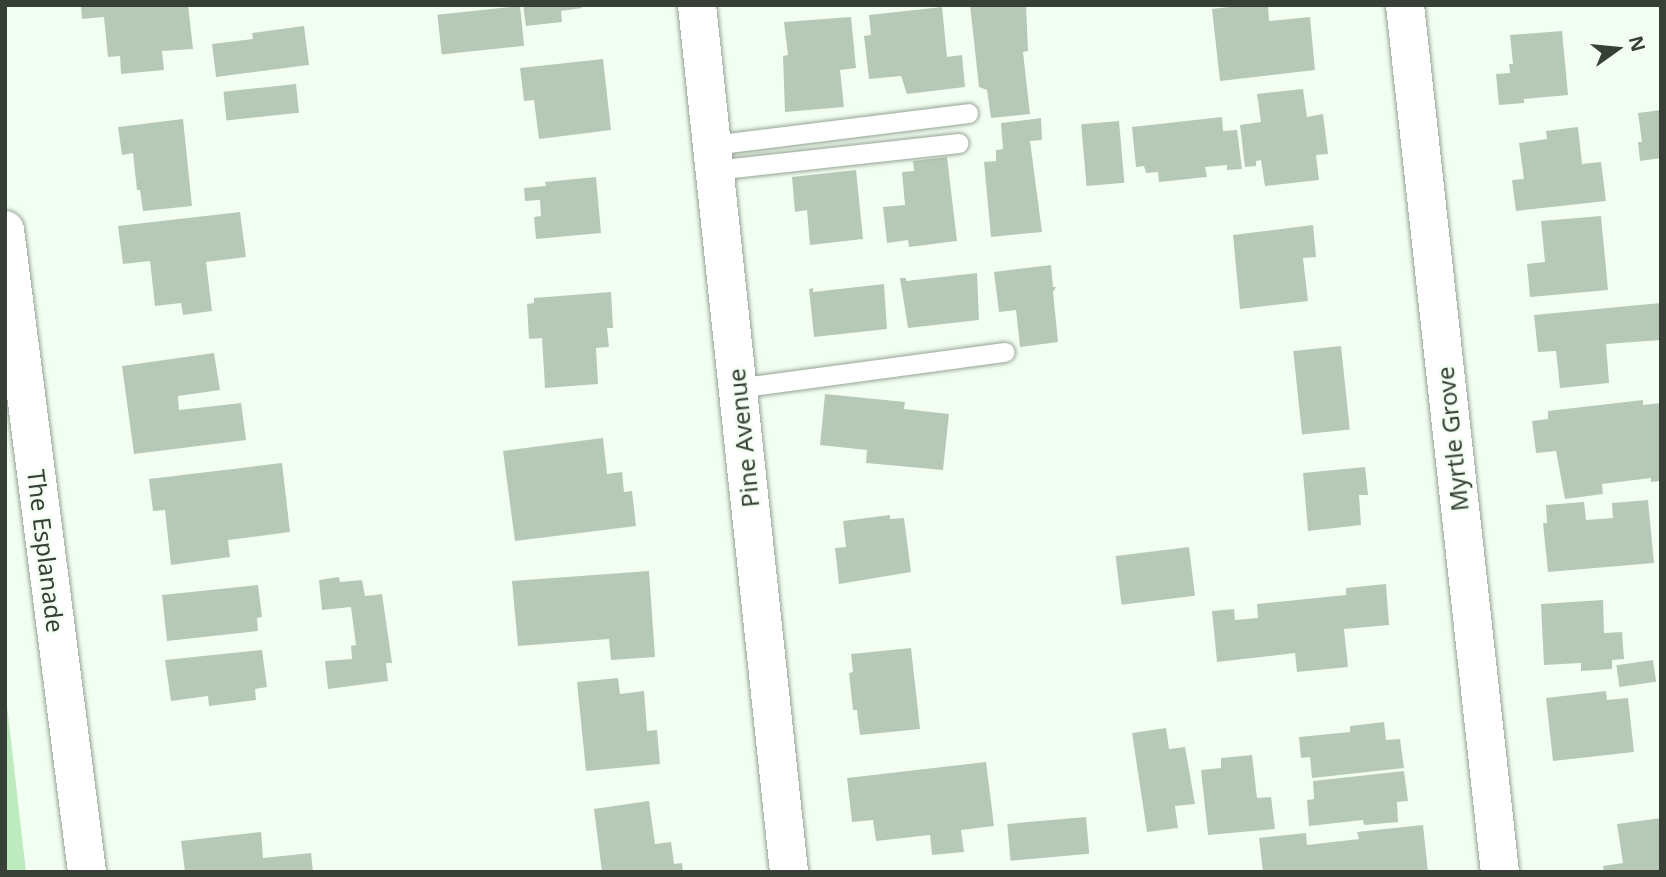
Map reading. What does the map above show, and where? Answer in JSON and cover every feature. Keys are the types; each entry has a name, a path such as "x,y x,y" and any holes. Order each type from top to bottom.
{"street":[{"name":"Pine Avenue","path":"697,5 789,872"},
{"name":"Myrtle Grove","path":"1405,5 1500,872"},
{"name":"The Esplanade","path":"5,230 87,872"}],"lane":[{"path":"713,157 968,113"},
{"path":"713,157 958,143"},
{"path":"737,388 1005,352"}],"green space":[{"path":"5,692 9,723 26,872 5,872"}],"building":[{"path":"81,5 188,5 193,49 162,51 164,70 121,74 120,56 108,57 104,17 82,19"},
{"path":"523,5 582,5 582,8 561,11 562,22 526,26"},
{"path":"970,5 1026,5 1028,51 1023,52 1030,114 991,118 987,90 979,87"},
{"path":"1268,5 1269,21 1310,17 1315,70 1220,81 1212,9"},
{"path":"520,6 524,46 442,54 437,15"},
{"path":"942,7 947,57 962,55 965,87 907,94 901,76 869,79 864,36 871,35 869,15"},
{"path":"851,17 856,68 840,70 844,107 785,112 783,56 788,55 784,22"},
{"path":"304,26 309,65 216,77 212,44 253,39 252,33"},
{"path":"1562,31 1568,95 1524,99 1524,103 1499,105 1496,74 1510,73 1509,64 1513,64 1510,35"},
{"path":"603,59 611,130 539,139 534,100 524,101 520,68"},
{"path":"296,84 299,113 226,120 223,92"},
{"path":"1303,89 1307,117 1323,114 1328,154 1316,155 1319,180 1265,186 1261,160 1256,161 1256,166 1245,167 1240,125 1261,122 1257,94"},
{"path":"1661,110 1661,158 1640,161 1638,142 1642,142 1638,113"},
{"path":"1222,117 1223,131 1237,130 1242,169 1227,170 1227,165 1205,167 1207,177 1159,182 1158,172 1146,173 1144,166 1136,167 1132,127"},
{"path":"1041,118 1042,140 1030,141 1042,232 991,237 984,162 996,161 996,150 1003,149 1001,123"},
{"path":"183,119 192,206 143,211 140,190 137,190 133,153 122,155 118,127"},
{"path":"1119,121 1124,183 1087,186 1081,124"},
{"path":"1578,127 1582,164 1601,162 1606,201 1516,211 1512,180 1524,179 1519,143 1547,139 1546,131"},
{"path":"947,157 957,241 909,247 908,240 887,243 883,207 905,205 902,172 914,171 913,161"},
{"path":"856,170 863,239 810,245 807,210 795,212 792,177"},
{"path":"596,177 601,233 536,239 534,217 541,216 540,200 525,201 524,188 546,186 545,182"},
{"path":"240,212 246,257 206,262 212,311 183,315 181,303 155,306 150,261 123,264 118,226"},
{"path":"1601,216 1608,290 1530,297 1527,264 1545,262 1541,221"},
{"path":"1313,225 1316,257 1303,258 1308,301 1240,309 1233,235"},
{"path":"1051,265 1053,287 1056,287 1053,292 1058,342 1020,347 1016,310 999,312 994,272"},
{"path":"977,273 979,320 908,328 900,278 906,278 906,281"},
{"path":"884,284 887,329 814,337 809,289 813,288 813,292"},
{"path":"611,292 613,328 607,328 609,347 596,348 598,384 545,388 542,338 529,339 527,304 534,303 534,298"},
{"path":"1661,303 1661,340 1606,344 1609,383 1560,388 1556,351 1538,352 1534,315"},
{"path":"1341,346 1350,430 1302,435 1293,351"},
{"path":"214,353 220,390 178,396 179,410 241,403 246,440 134,454 122,366"},
{"path":"825,394 905,402 904,409 949,414 943,470 866,463 867,450 820,445"},
{"path":"1643,400 1643,405 1661,403 1661,481 1651,482 1651,478 1602,484 1603,494 1565,499 1556,451 1536,453 1532,421 1548,419 1548,411"},
{"path":"603,438 607,474 622,472 624,492 632,491 636,526 515,541 503,451"},
{"path":"282,463 290,532 228,540 230,557 171,565 165,510 153,511 149,479"},
{"path":"1365,467 1368,495 1359,495 1361,525 1308,531 1303,473"},
{"path":"1648,500 1654,563 1548,572 1543,523 1547,523 1546,505 1584,502 1586,520 1613,518 1612,503"},
{"path":"890,515 890,519 904,518 911,572 839,584 835,548 846,547 843,521"},
{"path":"1189,547 1195,596 1122,605 1116,556"},
{"path":"649,571 655,657 611,660 609,639 518,646 512,581"},
{"path":"339,577 340,582 362,580 365,596 382,594 392,663 386,663 388,681 328,689 325,661 352,659 351,646 356,645 351,607 322,610 319,580"},
{"path":"1386,584 1389,625 1344,629 1348,667 1297,672 1295,653 1217,662 1212,611 1234,609 1235,620 1258,618 1257,604 1346,595 1346,588"},
{"path":"258,585 262,617 257,618 258,631 167,641 162,595"},
{"path":"1603,600 1604,633 1622,632 1624,659 1612,660 1612,669 1581,671 1581,663 1544,665 1541,604"},
{"path":"911,648 920,729 860,735 857,710 853,710 849,673 853,672 851,654"},
{"path":"262,650 267,687 255,689 256,700 209,706 208,696 171,701 165,660"},
{"path":"1653,660 1656,682 1619,687 1616,665"},
{"path":"618,678 620,694 644,691 647,731 657,730 660,764 586,771 577,682"},
{"path":"1606,691 1607,700 1628,698 1634,752 1553,761 1546,698"},
{"path":"1384,722 1386,740 1400,739 1404,768 1312,778 1310,757 1301,758 1299,737 1350,732 1350,726"},
{"path":"1166,728 1169,749 1185,747 1195,804 1175,806 1178,828 1147,832 1132,733"},
{"path":"1252,755 1257,798 1271,797 1275,829 1208,835 1201,770 1221,768 1221,758"},
{"path":"986,762 994,826 961,830 964,852 932,855 930,835 876,841 873,820 852,822 847,778"},
{"path":"1404,771 1408,801 1397,802 1398,822 1364,825 1363,820 1309,826 1307,800 1314,799 1313,781"},
{"path":"649,801 655,844 671,842 674,864 682,863 683,872 602,872 594,809"},
{"path":"1086,817 1089,854 1011,861 1007,824"},
{"path":"1661,818 1661,872 1604,872 1603,866 1623,863 1617,824"},
{"path":"1423,825 1428,872 1263,872 1259,838 1306,833 1307,845 1359,839 1357,832"},
{"path":"261,832 263,858 311,853 313,872 185,872 181,841"}]}
